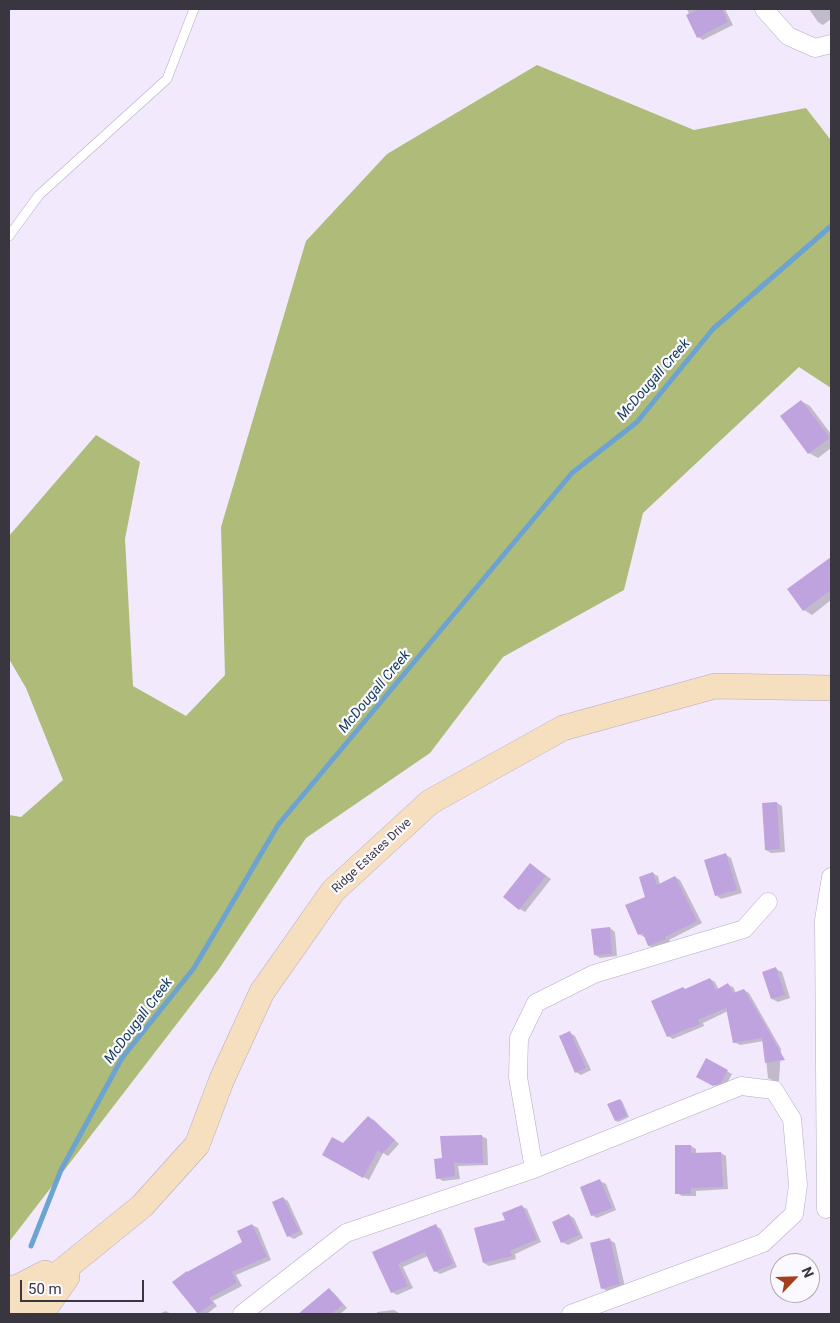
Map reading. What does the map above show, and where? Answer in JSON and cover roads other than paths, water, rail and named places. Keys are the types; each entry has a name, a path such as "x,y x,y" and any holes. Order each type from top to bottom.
{"street":[{"path":"764,9 788,36 815,48 831,44"},
{"name":"Ridge Estates Drive","path":"9,1314 142,1206 198,1145 222,1079 262,992 333,891 430,802 563,728 715,686 831,688"},
{"path":"826,1209 824,920 831,877"},
{"path":"534,1169 518,1077 519,1038 536,1003 594,974 744,929 768,902"},
{"path":"242,1314 346,1233 534,1169 741,1086 774,1090 792,1119 798,1185 794,1214 762,1243 571,1314"},
{"path":"9,1289 20,1286 82,1254"},
{"path":"43,1314 82,1254"}],"lane":[{"path":"9,236 39,195 167,79 194,9"}],"waterway":[{"name":"McDougall Creek","path":"31,1246 61,1170 122,1058 194,968 278,825 572,473 637,422 713,329 831,226"}]}
